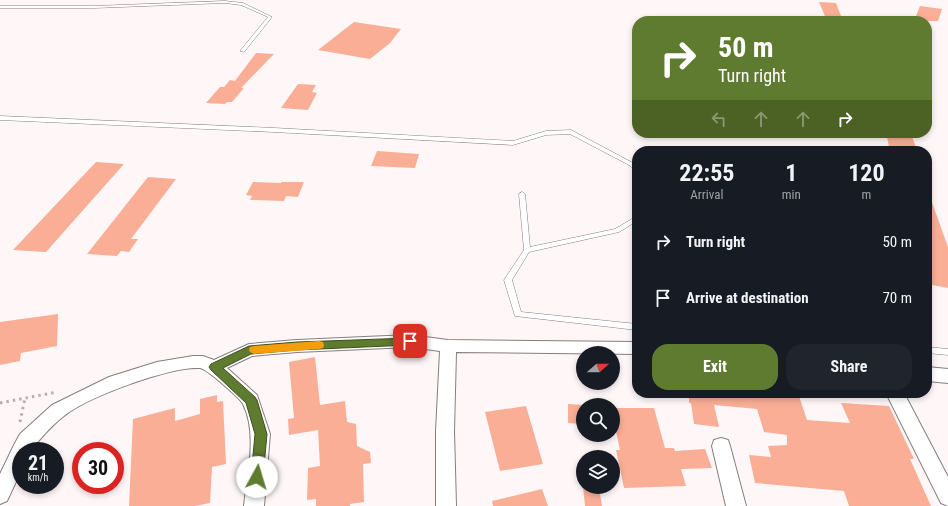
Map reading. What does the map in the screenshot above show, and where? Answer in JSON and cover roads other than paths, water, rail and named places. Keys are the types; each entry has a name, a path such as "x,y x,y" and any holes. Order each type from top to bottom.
{"street":[{"path":"215,367 249,350 297,346 410,341 448,346 632,348"},
{"path":"446,506 445,431 448,346"},
{"path":"26,442 58,410 115,382 157,369 193,362 203,362 215,367 251,400 261,434 254,506"},
{"path":"932,374 948,376"},
{"path":"898,398 948,498"},
{"path":"721,446 736,506"},
{"path":"0,495 12,470"}],"lane":[{"path":"0,7 94,7 226,2 242,4 270,17 242,50"},
{"path":"0,118 513,143 546,133 571,132 632,165"},
{"path":"522,194 527,250 508,280 518,314 632,326"},
{"path":"527,250 617,230 632,221"},
{"path":"932,350 948,352"}]}
